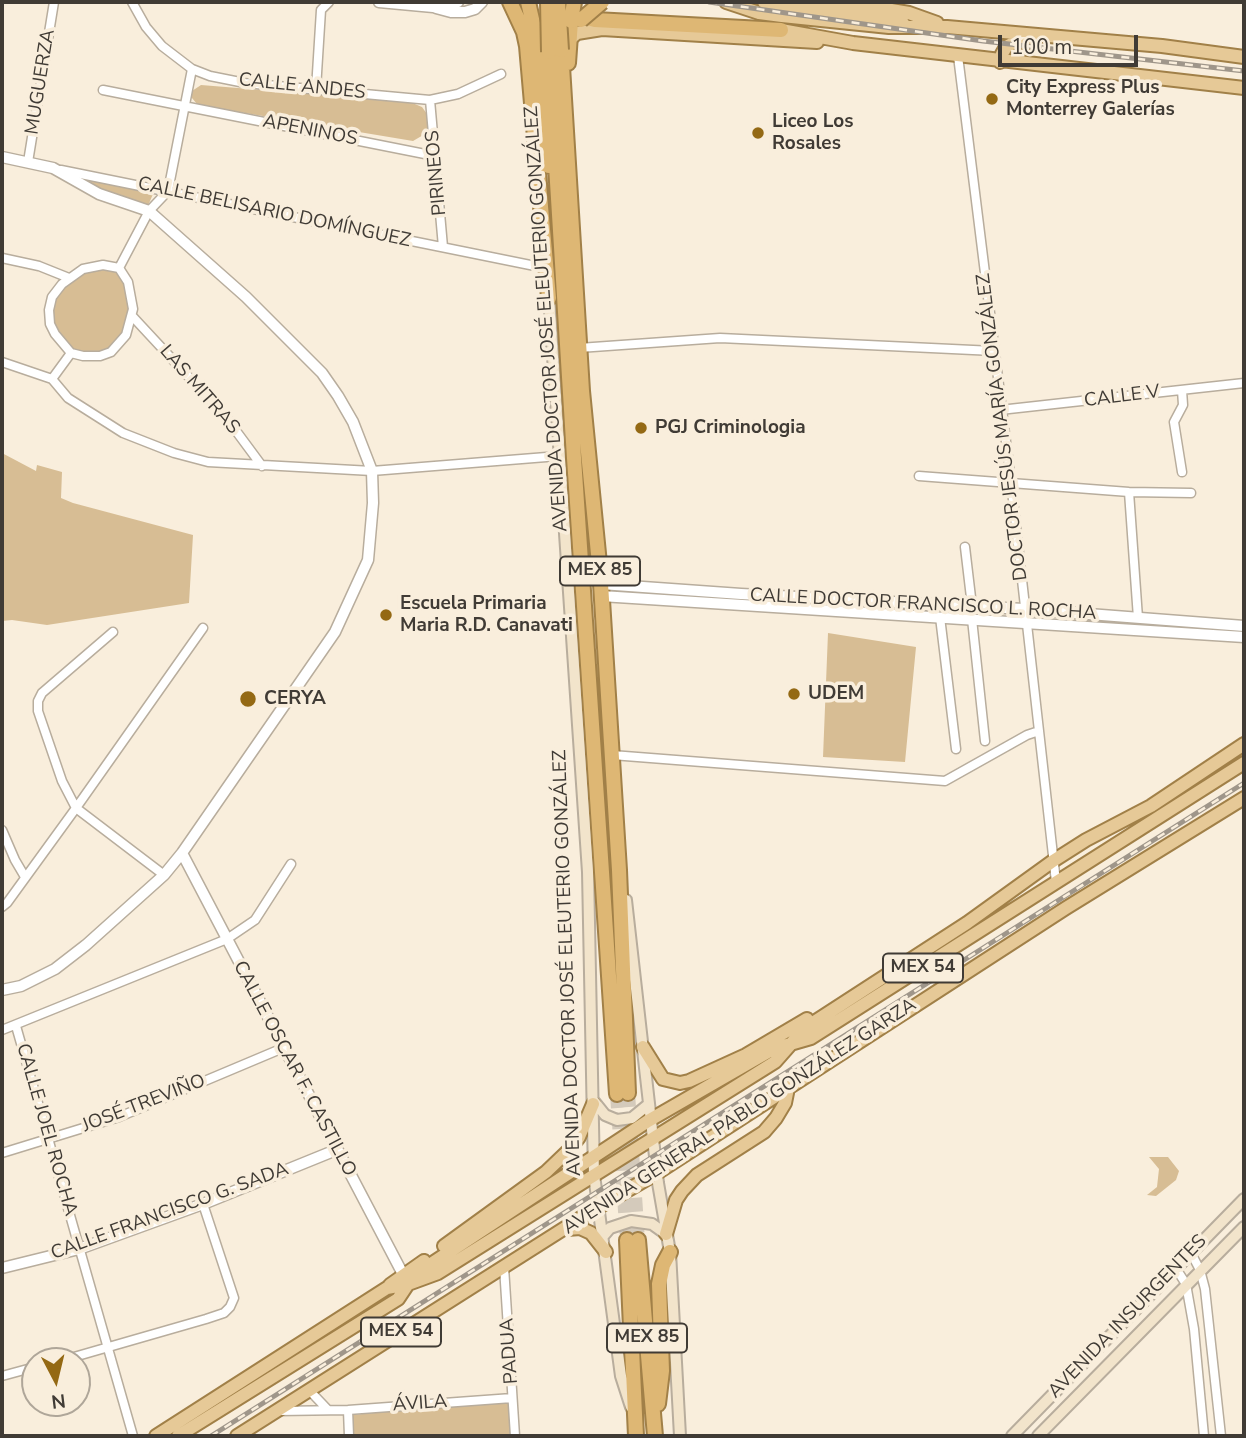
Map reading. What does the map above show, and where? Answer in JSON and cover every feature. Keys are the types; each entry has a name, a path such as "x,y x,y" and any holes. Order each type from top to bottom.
{"highway":[{"path":"501,2 527,59"},
{"path":"510,2 524,32 527,46 549,298"},
{"path":"528,2 535,32 546,151 551,284 549,298"},
{"path":"547,2 579,17 595,20 781,30"},
{"name":"AVENIDA DOCTOR JOSÉ ELEUTERIO GONZÁLEZ","path":"547,2 567,36 563,81 579,348 601,590 619,870 623,1094 565,319 567,36 558,2"},
{"path":"567,36 576,2 608,12 748,24 781,30"},
{"path":"567,36 602,2"},
{"path":"546,151 558,305 565,319"},
{"name":"MEX 85","path":"636,1436 633,1240 655,1436"},
{"path":"655,1436 662,1371 659,1284 663,1265 670,1252"}],"main road":[{"path":"726,2 759,13 782,16 889,27 947,27 1244,57"},
{"path":"764,2 892,19 910,26"},
{"path":"820,2 856,4 909,13 947,27"},
{"path":"567,36 601,29 802,43 836,40"},
{"path":"781,30 1000,62 1244,88"},
{"path":"1000,62 1006,47 1017,41 1100,50 1118,44"},
{"name":"AVENIDA DOCTOR JOSÉ ELEUTERIO GONZÁLEZ","path":"549,298 588,872 593,1156 599,1208"},
{"name":"AVENIDA GENERAL PABLO GONZÁLEZ GARZA","path":"178,1436 398,1298 405,1279 438,1273 775,1062 805,1028 967,923 1053,861 1086,840 1151,806 1244,744"},
{"name":"AVENIDA GENERAL PABLO GONZÁLEZ GARZA","path":"529,1193 773,1049 811,1038 1244,763"},
{"name":"AVENIDA GENERAL PABLO GONZÁLEZ GARZA","path":"237,1436 657,1173 1066,908 1244,798"},
{"path":"619,870 624,885 657,1173 670,1252 680,1436"},
{"path":"643,1047 663,1079 673,1083 690,1081 746,1055 822,1010 846,1003"},
{"path":"666,1234 676,1200 682,1191 697,1175 764,1132 785,1103 788,1088"},
{"path":"405,1279 529,1193 579,1137 593,1102 605,1115 617,1120 632,1118 649,1104"},
{"path":"529,1193 562,1195"},
{"name":"AVENIDA INSURGENTES","path":"1012,1436 1244,1199"},
{"name":"MEX 85","path":"599,1208 621,1376 635,1418"},
{"path":"604,1236 610,1228 631,1221 652,1224 666,1234"},
{"name":"AVENIDA INSURGENTES","path":"1038,1436 1244,1227"},
{"path":"567,1229 580,1228 591,1233 606,1252"},
{"name":"MEX 54","path":"156,1436 405,1279"}],"street":[{"name":"MUGUERZA","path":"28,162 54,2"},
{"name":"CALLE ANDES","path":"132,2 146,27 162,46 192,69 210,76 245,83 430,100 458,94 501,74"},
{"path":"316,89 321,10 329,2"},
{"path":"379,2 433,6 458,2"},
{"path":"433,6 451,12 465,12 475,9 482,2"},
{"name":"DOCTOR JESÚS MARÍA GONZÁLEZ","path":"958,56 1011,482 1056,882"},
{"path":"119,268 149,211 168,191 192,69"},
{"name":"APENINOS","path":"103,90 435,156"},
{"name":"PIRINEOS","path":"430,100 443,247"},
{"name":"CALLE BELISARIO DOMÍNGUEZ","path":"2,157 545,268"},
{"path":"2,990 21,986 55,969 164,875 182,853 335,632 368,560 373,503 372,471 353,422 322,373 246,297 149,211 99,194 53,169"},
{"path":"2,258 39,266 69,278"},
{"path":"103,265 119,268 125,275 131,292 133,317 127,335 111,352 100,356 71,353 50,324 52,297 69,278 83,269 103,265"},
{"name":"LAS MITRAS","path":"133,317 225,416 262,466"},
{"path":"579,348 720,338 994,351"},
{"path":"52,379 71,353"},
{"path":"2,362 52,379 68,398 123,433 174,453 208,462 372,471 559,456"},
{"name":"CALLE V","path":"1000,410 1244,383"},
{"path":"1182,390 1183,405 1174,422 1182,472"},
{"path":"919,476 1129,492 1191,493"},
{"path":"1129,492 1138,618"},
{"path":"965,547 972,606"},
{"name":"CALLE DOCTOR FRANCISCO L. ROCHA","path":"601,590 771,601 972,620 1244,626"},
{"name":"CALLE DOCTOR FRANCISCO L. ROCHA","path":"771,601 1024,609 1138,618 1169,626 1244,637"},
{"path":"940,617 956,748"},
{"path":"972,620 985,741"},
{"path":"2,907 76,808 203,628"},
{"path":"113,632 43,693 38,701 37,711 62,781 76,808 164,875"},
{"path":"612,755 945,781 1027,735 1039,731"},
{"path":"2,830 25,877"},
{"name":"CALLE OSCAR F. CASTILLO","path":"182,853 405,1279"},
{"path":"2,1030 227,939 254,920 291,863"},
{"name":"CALLE JOEL ROCHA","path":"16,1026 133,1436"},
{"name":"JOSÉ TREVIÑO","path":"2,1153 119,1117 283,1048"},
{"name":"CALLE FRANCISCO G. SADA","path":"2,1268 79,1249 336,1150"},
{"path":"91,1353 224,1313 230,1307 234,1298 203,1203"},
{"path":"1191,1254 1200,1270 1210,1321 1221,1436"},
{"name":"PADUA","path":"504,1267 515,1436"},
{"path":"1175,1268 1186,1284 1194,1329 1204,1436"},
{"path":"2,1376 21,1371"},
{"path":"309,1390 328,1410"},
{"name":"ÁVILA","path":"275,1411 348,1410 512,1398"},
{"path":"348,1410 349,1436"}],"shaded area":[{"path":"201,85 410,102 422,107 427,114 428,128 425,134 413,141 203,106 192,98 192,91"},
{"path":"81,176 153,194 147,208 79,182"},
{"path":"119,268 133,300 126,335 100,356 71,353 50,324 52,297 83,269"},
{"path":"2,453 36,471 37,465 62,472 61,498 193,535 189,603 47,625 2,621"},
{"path":"828,633 916,647 905,762 823,757"},
{"path":"1149,1157 1168,1157 1179,1171 1176,1180 1156,1196 1147,1195 1157,1187 1159,1169"},
{"path":"509,1400 511,1436 354,1436 352,1415"}],"tunnel":[{"path":"628,1093 638,1240"},
{"path":"617,1094 627,1240"}],"railway":[{"path":"709,2 983,41 1244,71"},
{"path":"211,1436 1244,783"}],"place":[{"name":"City Express Plus Monterrey Galerías","path":"992,99"},
{"name":"Liceo Los Rosales","path":"758,133"},
{"name":"PGJ Criminologia","path":"641,428"},
{"name":"Escuela Primaria Maria R.D. Canavati","path":"386,615"},
{"name":"UDEM","path":"794,694"},
{"name":"CERYA","path":"248,699"}]}
